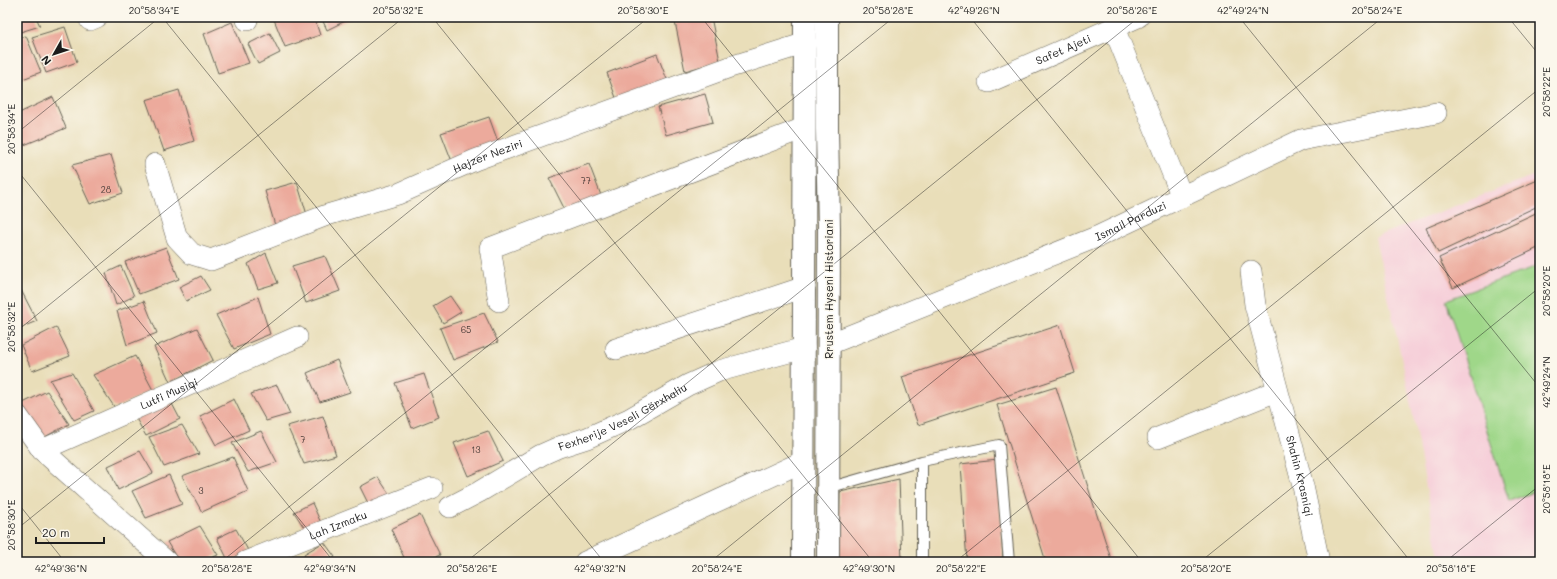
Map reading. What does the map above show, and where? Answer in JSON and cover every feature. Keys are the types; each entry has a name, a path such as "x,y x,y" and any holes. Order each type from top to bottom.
{"main road":[{"path":"803,562 802,462 806,43 804,17"},
{"name":"Rrustem Hyseni Historiani","path":"827,17 829,344 828,562"}],"street":[{"name":"Safet Ajeti","path":"988,82 1138,17"},
{"path":"1114,28 1182,197"},
{"name":"Hajzer Neziri","path":"155,164 177,238 192,254 211,260 327,215 398,194 475,160 730,67 806,43"},
{"name":"Ismail Parduzi","path":"829,344 1099,236 1301,140 1436,113"},
{"path":"499,301 490,248 804,128"},
{"name":"Shahin Krasniqi","path":"1251,271 1255,305 1303,486 1318,562"},
{"path":"616,349 804,287"},
{"name":"Lutfi Musiqi","path":"42,450 297,337"},
{"name":"Fexherije Veseli Gërxhaliu","path":"450,507 479,492 541,455 559,447 587,438 630,419 688,385 719,371 804,348"},
{"path":"1158,438 1277,391"},
{"path":"17,415 42,450 167,562"},
{"path":"596,560 802,462"},
{"name":"Lah Izmaku","path":"245,562 432,488"}],"lane":[{"path":"828,488 922,461 999,445 1009,562"},
{"path":"922,461 922,562"}],"shaded area":[{"path":"1540,173 1540,562 1440,562 1406,379 1375,237"}],"green space":[{"path":"1540,265 1540,490 1509,501 1446,300"}],"building":[{"path":"17,17 36,17 40,26 17,33"},
{"path":"273,17 314,17 320,35 285,47"},
{"path":"321,17 353,17 327,30"},
{"path":"695,17 711,17 720,61 685,71 675,22"},
{"path":"232,22 249,63 218,73 204,34"},
{"path":"65,27 77,62 46,73 32,37"},
{"path":"270,33 280,53 258,64 248,44"},
{"path":"26,36 41,72 20,80 17,75 17,38"},
{"path":"657,54 670,87 619,106 607,73"},
{"path":"179,90 194,141 164,151 146,100"},
{"path":"705,94 713,122 666,135 658,107"},
{"path":"53,97 66,128 24,145 17,129 17,114"},
{"path":"489,117 501,150 453,164 441,133"},
{"path":"111,155 123,193 90,204 72,165"},
{"path":"589,164 602,198 565,210 549,178"},
{"path":"1540,179 1540,205 1438,253 1426,228"},
{"path":"297,182 308,218 276,229 265,191"},
{"path":"1540,211 1540,247 1453,288 1439,258"},
{"path":"166,247 179,279 139,294 125,262"},
{"path":"266,253 278,283 258,289 248,264"},
{"path":"325,256 340,291 306,303 292,266"},
{"path":"121,266 134,296 116,305 106,273"},
{"path":"201,276 210,290 186,301 179,287"},
{"path":"21,290 37,321 17,329 17,293"},
{"path":"450,296 461,312 443,323 433,306"},
{"path":"258,297 270,334 234,349 216,315"},
{"path":"144,301 157,333 127,345 117,311"},
{"path":"484,313 498,342 453,360 440,328"},
{"path":"1060,325 1075,373 918,425 902,377"},
{"path":"56,327 70,356 32,371 21,345"},
{"path":"197,328 213,360 170,382 154,347"},
{"path":"135,356 153,390 115,408 93,375"},
{"path":"337,360 350,392 320,402 307,373"},
{"path":"72,373 94,411 74,420 50,380"},
{"path":"424,374 439,417 412,428 395,383"},
{"path":"277,385 290,414 266,421 251,394"},
{"path":"1056,387 1112,562 1046,562 997,405"},
{"path":"47,391 69,424 41,439 17,406"},
{"path":"169,398 180,419 146,436 134,415"},
{"path":"234,399 249,430 216,445 200,416"},
{"path":"323,416 336,455 304,464 287,426"},
{"path":"182,425 199,454 164,467 149,437"},
{"path":"261,431 277,462 248,472 232,443"},
{"path":"488,431 503,461 468,476 454,443"},
{"path":"140,451 153,473 118,490 108,466"},
{"path":"233,457 248,491 202,512 182,476"},
{"path":"998,460 1003,562 967,562 960,464"},
{"path":"169,475 182,504 146,518 132,491"},
{"path":"378,477 390,495 370,507 360,487"},
{"path":"899,479 902,562 839,562 840,492"},
{"path":"312,503 321,523 307,532 294,512"},
{"path":"420,515 440,555 422,562 406,562 391,529"},
{"path":"200,526 218,555 200,562 179,562 167,542"},
{"path":"236,529 249,552 229,562 217,538"},
{"path":"324,542 335,557 327,562 308,562 304,554"}]}
